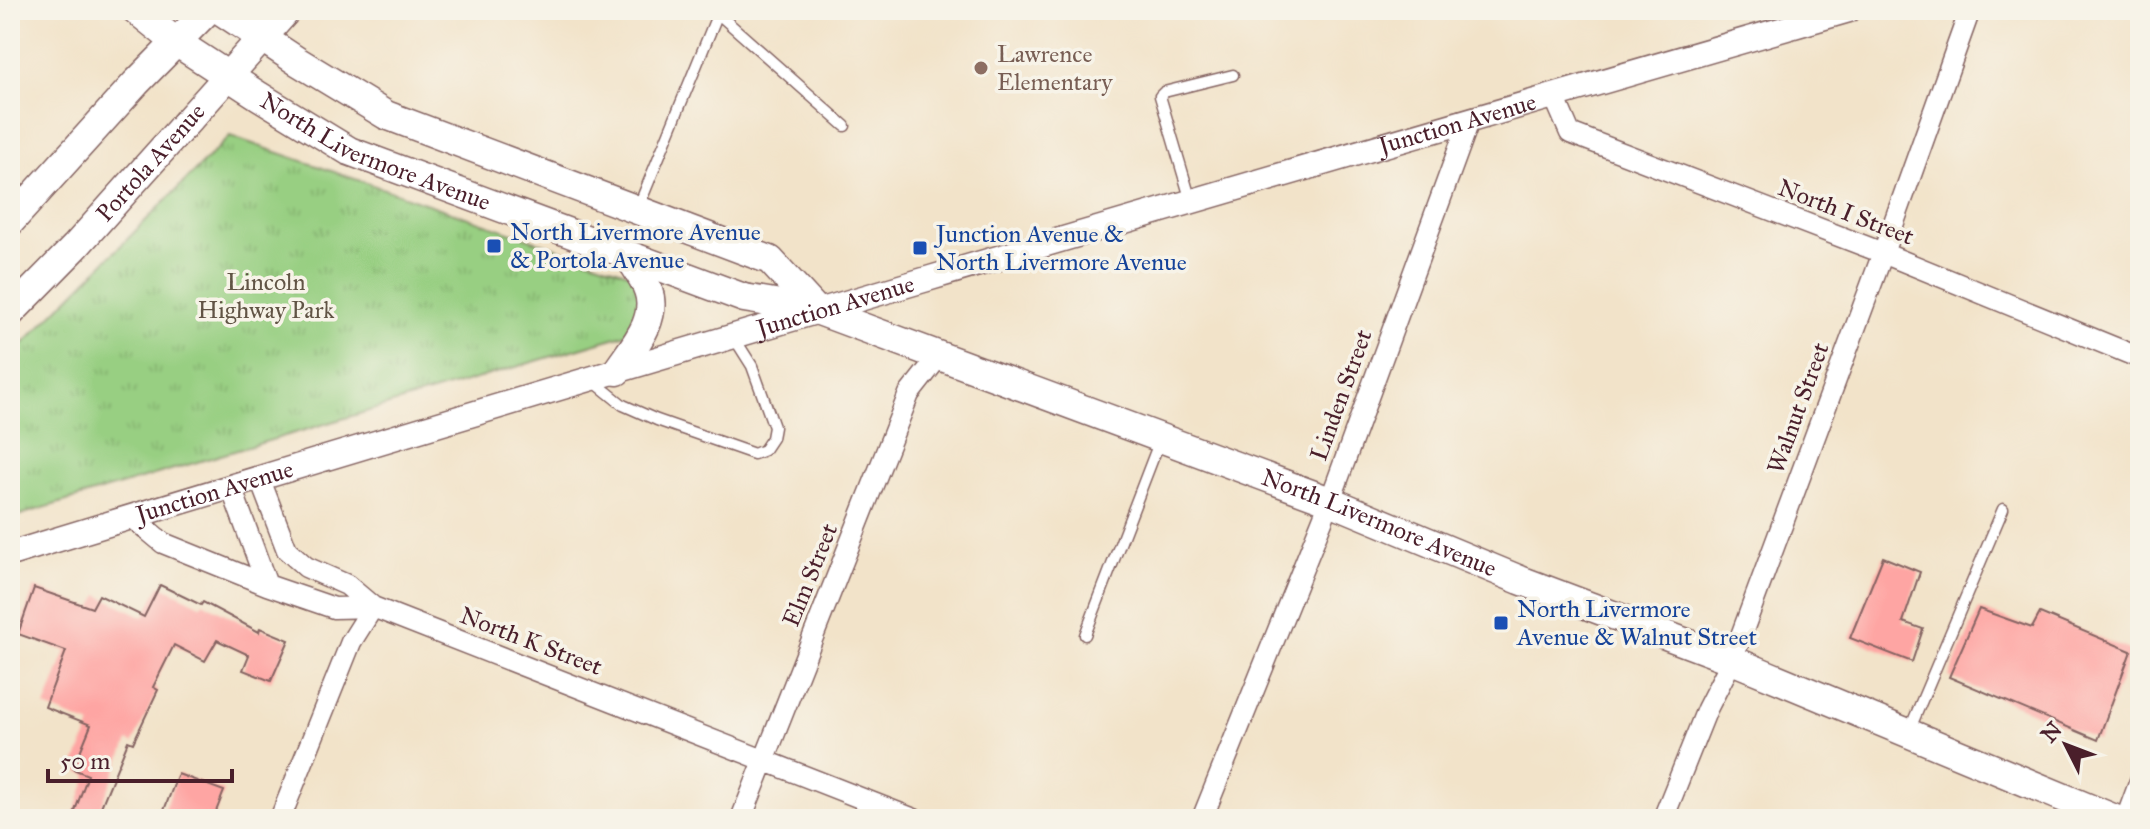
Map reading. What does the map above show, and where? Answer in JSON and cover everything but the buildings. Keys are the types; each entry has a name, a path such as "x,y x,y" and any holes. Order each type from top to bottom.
{"main road":[{"name":"North Livermore Avenue","path":"136,10 176,42 227,76 349,151 744,298 816,310 1330,501 1520,580 1732,660 2115,819"},
{"path":"10,222 208,10"},
{"name":"North Livermore Avenue","path":"220,10 386,115 770,260 816,310"},
{"name":"Portola Avenue","path":"10,313 75,247 287,10"},
{"path":"604,375 647,324 651,308 649,291 629,256"}],"street":[{"name":"Junction Avenue","path":"10,554 816,310 1554,96 1802,16 1849,10"},
{"name":"Walnut Street","path":"1663,819 1707,709 1732,660 1970,10"},
{"name":"North I Street","path":"1554,96 1570,133 1883,253 2140,358"},
{"name":"Linden Street","path":"1202,819 1330,501 1469,121"},
{"name":"Elm Street","path":"741,819 909,394 939,356"},
{"path":"259,477 287,550 306,567 347,585 373,607 351,642 280,819"},
{"path":"231,487 267,585"},
{"name":"North K Street","path":"132,517 163,543 267,585 334,608 373,607 914,819"},
{"path":"2126,819 2140,781"}],"lane":[{"path":"638,210 716,12 845,126"},
{"path":"1191,201 1160,96 1164,92 1233,75"},
{"path":"604,375 623,405 754,454 764,450 772,438 774,427 752,366 733,336"},
{"path":"1085,635 1161,438"},
{"path":"1909,733 2003,509"}],"green space":[{"name":"Lincoln Highway Park","path":"230,136 649,280 657,325 10,518 10,357"}],"place":[{"name":"Lawrence Elementary","path":"981,68"},
{"name":"North Livermore Avenue & Portola Avenue","path":"494,246"},
{"name":"Junction Avenue & North Livermore Avenue","path":"920,248"},
{"name":"North Livermore Avenue & Walnut Street","path":"1501,623"}]}
